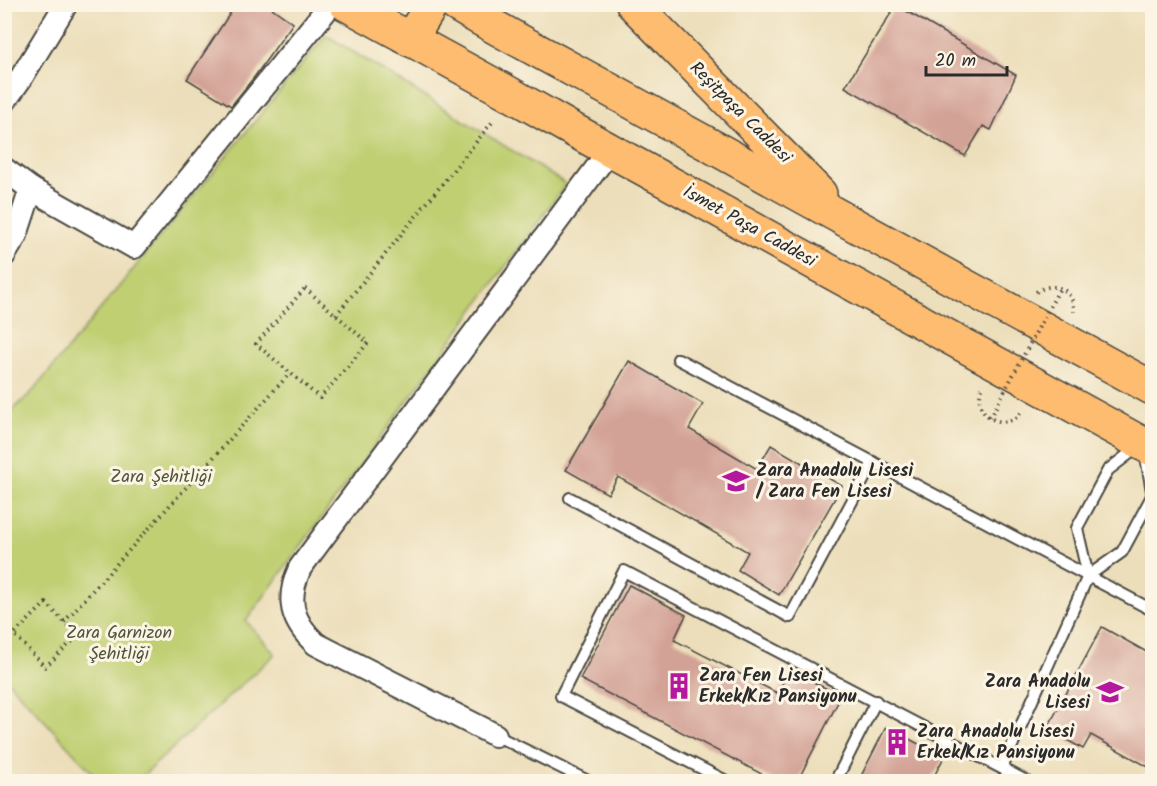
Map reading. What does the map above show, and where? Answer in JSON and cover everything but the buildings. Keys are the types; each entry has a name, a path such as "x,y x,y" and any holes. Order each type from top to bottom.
{"highway":[{"path":"410,40 432,4"},
{"path":"455,4 489,25 1152,388"},
{"name":"Reşitpaşa Caddesi","path":"633,4 847,221"},
{"name":"İsmet Paşa Caddesi","path":"367,9 410,40 1148,446"}],"street":[{"path":"4,102 66,4"},
{"path":"4,169 31,189 134,247 331,4"},
{"path":"495,735 316,644 298,623 291,596 300,568 610,150"},
{"path":"4,255 16,235 31,189"}],"lane":[{"path":"678,359 1152,610"},
{"path":"1088,576 1077,528 1108,470 1148,446 1152,491"},
{"path":"570,498 790,617 873,462"},
{"path":"1002,768 1088,576 1122,552 1152,496"},
{"path":"728,782 710,778 561,696 624,571 1028,782"},
{"path":"834,782 876,701"},
{"path":"495,735 590,782"}],"path":[{"path":"336,315 514,96"},
{"path":"1032,296 1044,287 1060,288 1067,292 1071,299 1074,314"},
{"path":"305,288 336,315 368,343 320,399 256,344 305,288"},
{"path":"990,418 1060,288"},
{"path":"64,622 290,373"},
{"path":"984,385 980,399 984,413 990,418 1005,422 1018,417 1024,410"},
{"path":"46,603 64,622 78,636 45,667 14,634 46,603"}],"green space":[{"name":"Zara Şehitliği","path":"326,35 566,184 246,621 275,654 137,781 100,781 5,678 5,417 33,391"}],"place":[{"name":"Zara Anadolu Lisesi / Zara Fen Lisesi","path":"736,481"},
{"name":"Zara Fen Lisesi Erkek/Kız Pansiyonu","path":"679,686"},
{"name":"Zara Anadolu Lisesi","path":"1110,692"},
{"name":"Zara Anadolu Lisesi Erkek/Kız Pansiyonu","path":"897,742"}],"park label":[{"name":"Zara Garnizon Şehitliği","path":"119,643"}]}
